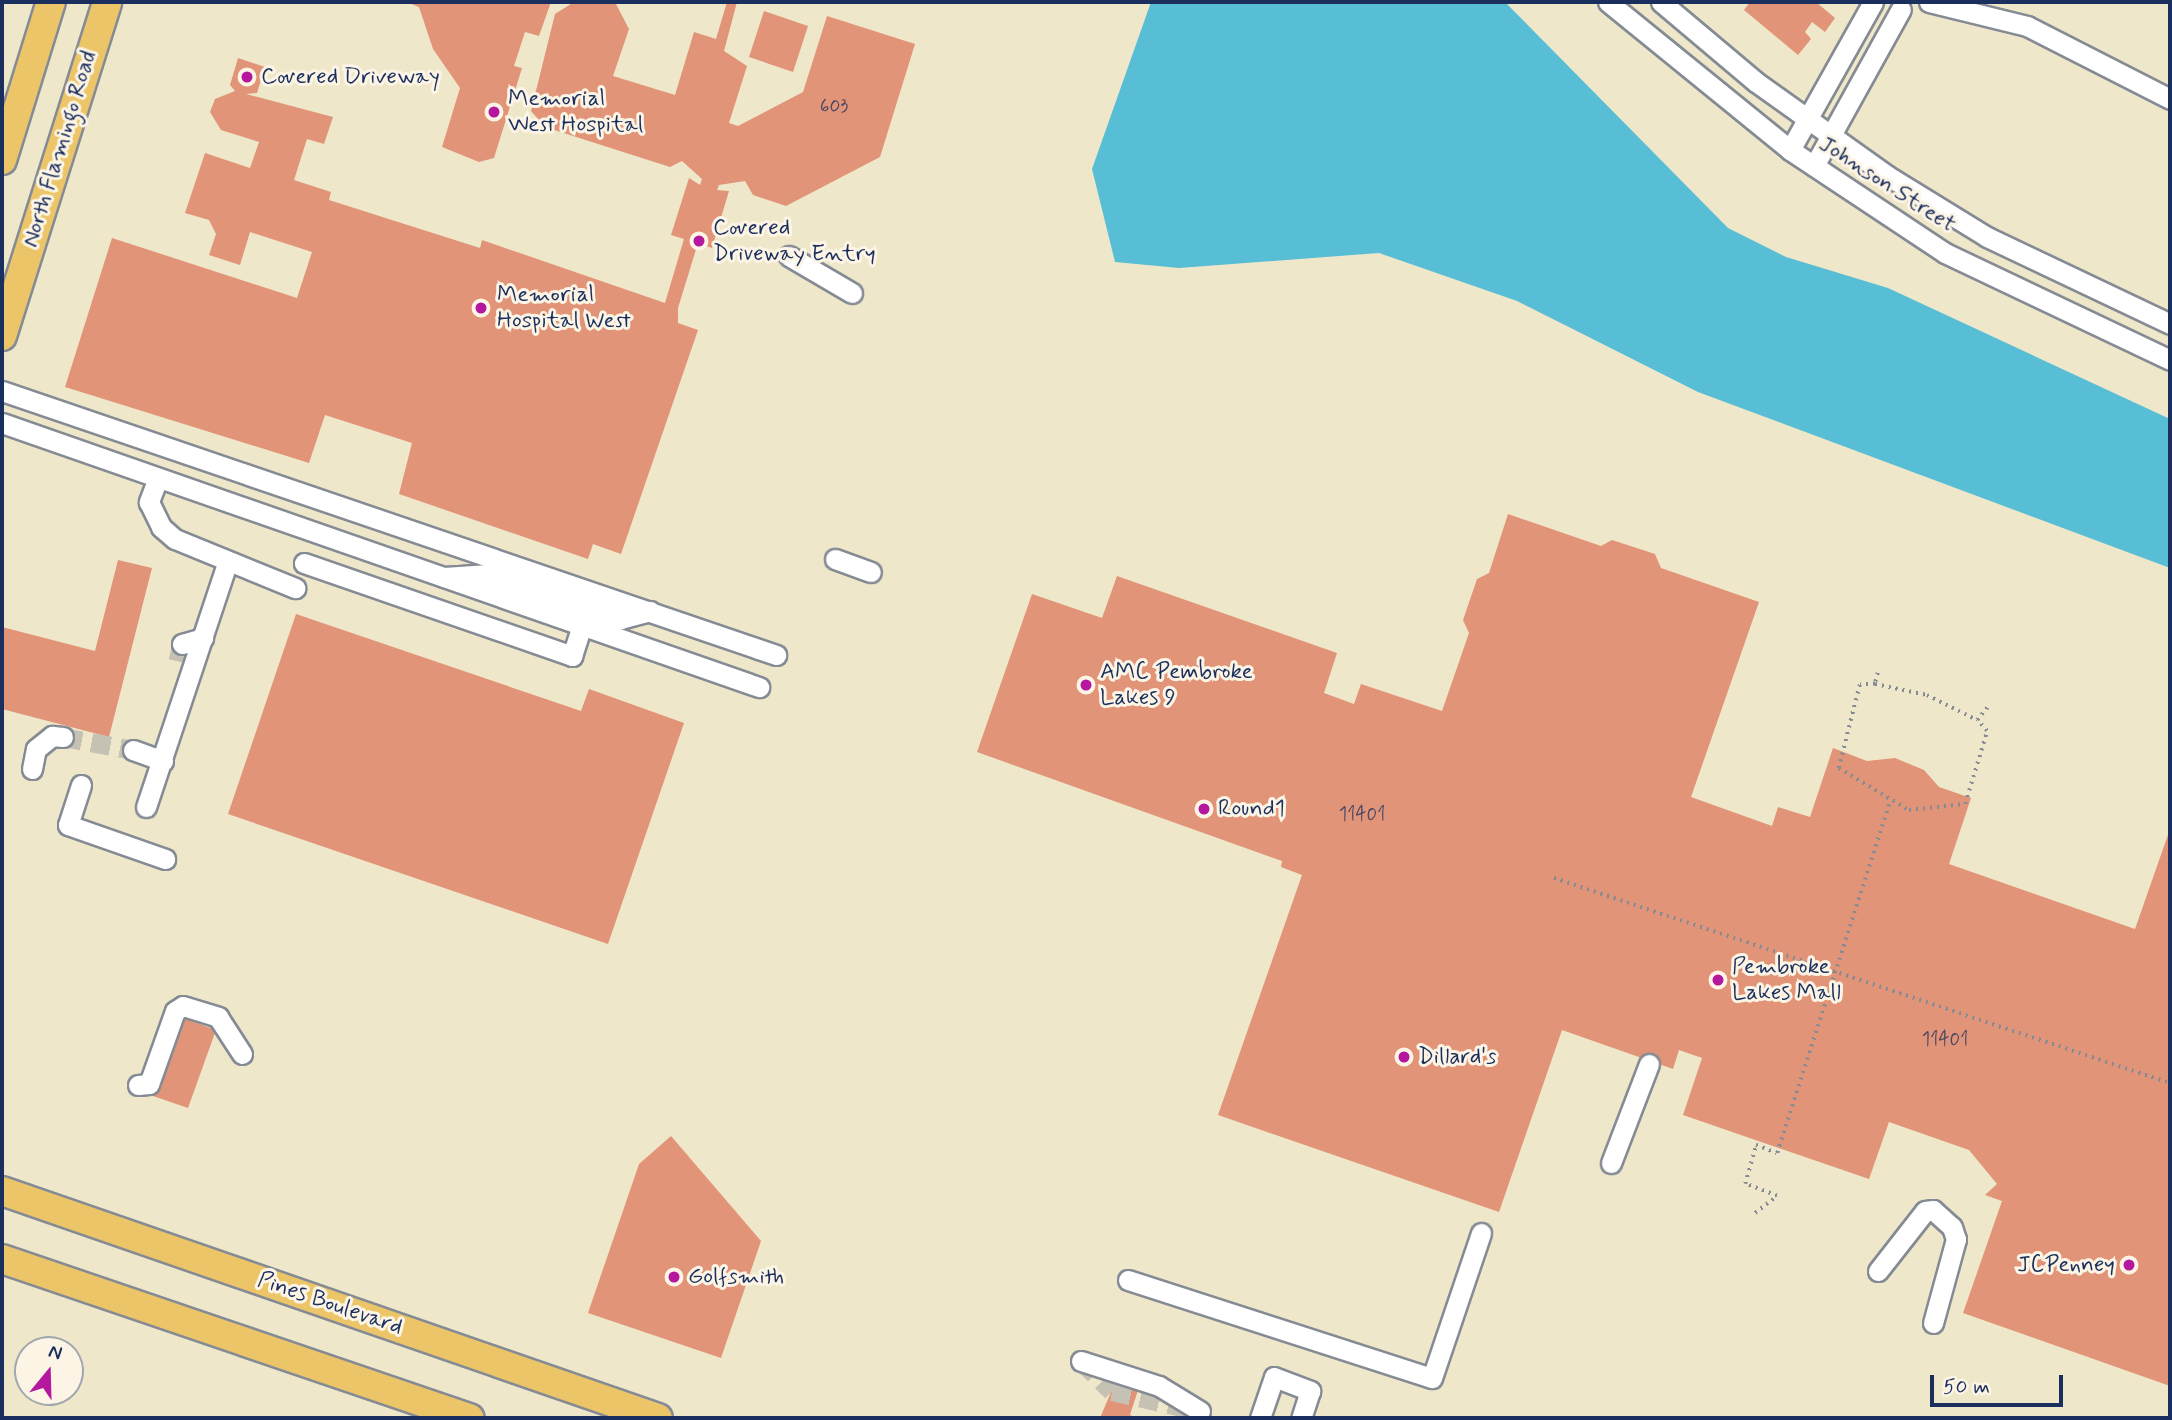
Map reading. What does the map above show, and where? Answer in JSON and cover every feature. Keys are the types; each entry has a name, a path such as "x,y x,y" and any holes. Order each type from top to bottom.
{"highway":[{"path":"2,160 51,2"},
{"name":"North Flamingo Road","path":"2,336 107,2"},
{"name":"Pines Boulevard","path":"2,1191 658,1418"},
{"path":"2,1259 455,1416"}],"street":[{"name":"Johnson Street","path":"1608,2 1790,149 1945,253 2170,360"},
{"name":"Johnson Street","path":"1661,2 1832,139 1987,236 2170,324"},
{"path":"1790,149 1873,2"},
{"path":"1814,166 1908,6 1878,2"},
{"path":"1929,2 2027,26 2170,99"},
{"path":"789,256 852,293"},
{"path":"2,391 601,593 776,655"},
{"path":"2,423 442,577 489,574 759,687"},
{"path":"158,478 149,502 161,527 227,564 295,588"},
{"path":"835,559 871,572"},
{"path":"304,563 572,656 584,616 601,593"},
{"path":"145,807 163,761 183,660 203,638 227,564"},
{"path":"584,616 620,619 650,611"},
{"path":"183,660 203,638"},
{"path":"32,769 36,749 52,736 63,737"},
{"path":"133,750 163,761"},
{"path":"81,785 68,825 165,859"},
{"path":"138,1085 149,1084 175,1011 183,1006 218,1017 241,1051"},
{"path":"1611,1163 1649,1065"},
{"path":"1878,1271 1926,1211 1952,1227 1956,1239 1933,1323"},
{"path":"1128,1280 1432,1378 1481,1233"},
{"path":"1081,1361 1159,1386 1199,1410"},
{"path":"1260,1418 1274,1377 1310,1391 1301,1418"}],"path":[{"path":"1875,684 1878,673"},
{"path":"1875,684 1927,695 1977,719 1987,731 1965,804 1909,810 1890,802 1839,768 1860,685 1875,684"},
{"path":"1977,719 1989,705"},
{"path":"1755,1213 1777,1196 1745,1184 1756,1145 1777,1153 1890,802"},
{"path":"1554,878 1834,974 2170,1083"}],"water":[{"path":"1151,2 1505,2 1728,228 1786,257 1888,288 2170,419 2170,568 1698,392 1517,301 1379,253 1179,268 1115,262 1092,169"}],"building":[{"path":"406,2 551,2 539,36 525,32 514,66 522,68 494,158 479,162 442,147 460,88 433,49 419,7"},
{"path":"574,2 615,2 629,29 613,76 675,95 694,32 716,39 727,2 737,2 724,51 747,66 729,123 738,126 803,92 827,16 915,44 880,157 786,206 753,195 745,181 719,185 717,190 729,191 712,248 698,243 678,308 678,323 698,330 621,554 593,544 588,559 399,494 412,443 325,415 309,463 65,387 112,238 297,298 312,252 250,232 240,265 209,255 216,234 209,220 185,213 205,153 250,168 259,142 221,130 210,112 215,99 235,91 230,85 238,58 265,67 257,93 246,94 333,117 324,144 307,139 294,180 331,192 329,200 480,248 482,240 665,303 684,239 671,235 689,178 700,185 702,179 682,161 670,167 545,127 531,111 555,14"},
{"path":"1750,2 1816,2 1835,18 1825,32 1812,22 1805,32 1811,39 1798,55 1744,10"},
{"path":"764,11 808,26 793,72 749,57"},
{"name":"Pembroke Lakes Mall","path":"1508,514 1601,546 1612,540 1655,554 1661,568 1759,602 1691,797 1772,826 1778,807 1810,817 1833,748 1867,761 1895,758 1924,770 1939,787 1971,798 1949,864 2135,929 2170,829 2170,1386 1963,1313 2002,1201 1985,1195 1997,1184 1969,1150 1889,1122 1869,1179 1683,1115 1702,1058 1679,1050 1673,1069 1562,1030 1499,1212 1218,1115 1302,875 1281,867 1282,861 977,752 1032,594 1102,618 1117,576 1337,653 1324,693 1354,704 1361,684 1442,711 1469,633 1463,620 1477,579 1489,573"},
{"path":"118,560 152,568 109,737 2,709 2,627 95,651"},
{"path":"296,614 581,711 589,689 684,723 608,944 228,814"},
{"path":"180,1017 216,1030 188,1108 153,1096"},
{"name":"Golfsmith","path":"671,1136 761,1241 721,1358 588,1313 639,1164"},
{"path":"1119,1373 1141,1381 1130,1415 1137,1418 1100,1418"}],"tunnel":[{"path":"178,661 182,644"},
{"path":"63,737 133,750"},
{"path":"1081,1361 1112,1391 1200,1411"}],"place":[{"name":"Covered Driveway","path":"247,77"},
{"name":"Memorial West Hospital","path":"494,112"},
{"name":"Covered Driveway Entry","path":"699,241"},
{"name":"Memorial Hospital West","path":"481,308"},
{"name":"AMC Pembroke Lakes 9","path":"1086,685"},
{"name":"Round1","path":"1204,809"},
{"name":"Pembroke Lakes Mall","path":"1718,980"},
{"name":"Dillard's","path":"1404,1057"},
{"name":"JCPenney","path":"2129,1265"},
{"name":"Golfsmith","path":"674,1277"}]}
